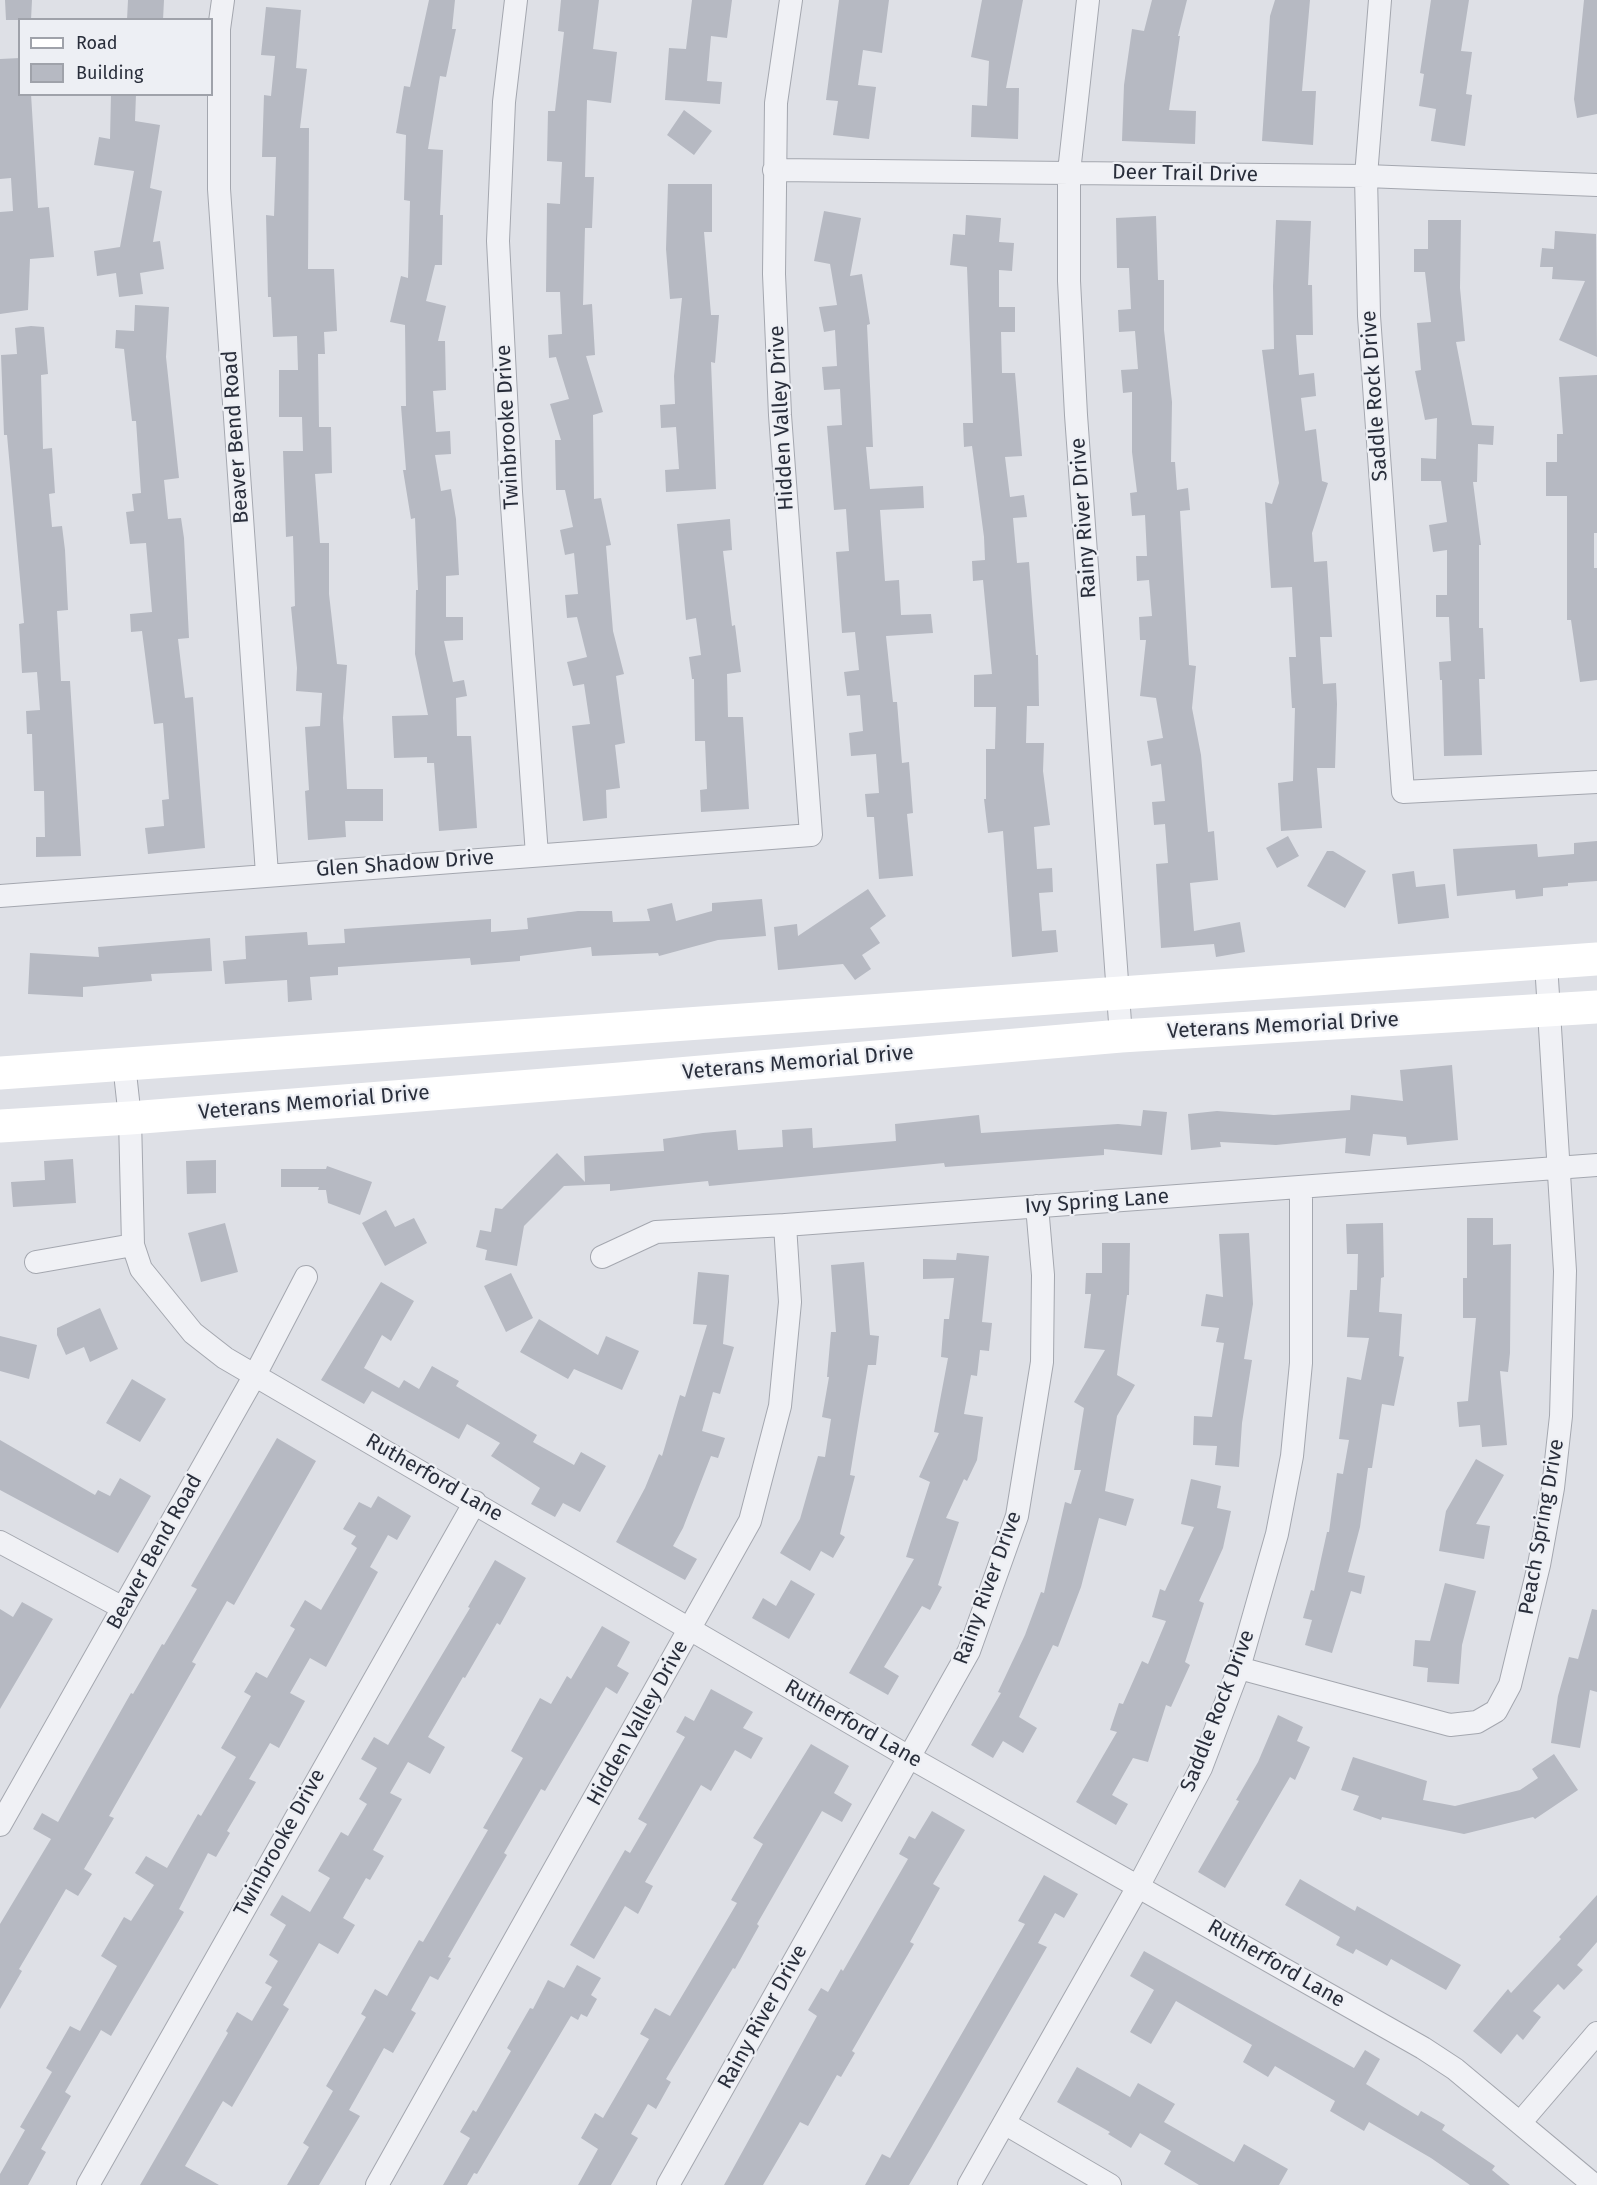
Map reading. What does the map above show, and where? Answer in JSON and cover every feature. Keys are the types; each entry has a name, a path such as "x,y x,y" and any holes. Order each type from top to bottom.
{"main road":[{"name":"Veterans Memorial Drive","path":"0,1073 1597,959"},
{"name":"Veterans Memorial Drive","path":"0,1126 130,1118 620,1079 1121,1036 1597,1007"},
{"path":"615,1029 620,1079"}],"street":[{"name":"Beaver Bend Road","path":"222,0 219,29 219,189 267,874"},
{"name":"Twinbrooke Drive","path":"516,0 504,102 498,241 511,480 537,855"},
{"name":"Hidden Valley Drive","path":"791,0 776,103 774,274 780,415 811,835"},
{"name":"Rainy River Drive","path":"1088,0 1069,172 1070,281 1077,415 1121,1036"},
{"name":"Saddle Rock Drive","path":"1380,0 1366,176 1369,316 1403,792 1597,782"},
{"name":"Deer Trail Drive","path":"774,170 1366,176 1597,185"},
{"name":"Glen Shadow Drive","path":"0,896 267,874 811,835"},
{"name":"Peach Spring Drive","path":"1239,1668 1450,1725 1477,1722 1496,1711 1510,1685 1539,1565 1555,1478 1561,1416 1565,1271 1546,963"},
{"name":"Rutherford Lane","path":"124,1064 130,1118 133,1245 141,1269 193,1333 225,1358 909,1757 1139,1885 1423,2048 1455,2070 1594,2185"},
{"name":"Ivy Spring Lane","path":"602,1257 656,1232 785,1225 1597,1165"},
{"name":"Saddle Rock Drive","path":"969,2185 1139,1885 1201,1768 1239,1668 1276,1534 1292,1456 1301,1363 1301,1187"},
{"name":"Rainy River Drive","path":"668,2185 969,1651 1017,1516 1042,1362 1043,1275 1037,1206"},
{"name":"Hidden Valley Drive","path":"377,2185 750,1521 780,1406 790,1302 785,1225"},
{"path":"36,1262 133,1245"},
{"name":"Beaver Bend Road","path":"0,1825 255,1376 306,1277"},
{"name":"Twinbrooke Drive","path":"88,2185 475,1502"},
{"path":"0,1542 123,1608"},
{"path":"1520,2123 1597,2033"},
{"path":"1004,2123 1110,2185"}],"building":[{"path":"5,0 32,0 31,18 6,20"},
{"path":"128,0 164,0 163,18 127,18"},
{"path":"429,0 455,0 452,29 456,29 446,77 440,76 428,149 443,150 440,215 443,215 442,265 435,265 426,301 446,306 438,341 445,341 446,390 433,391 436,432 450,431 451,454 435,455 441,491 451,489 456,519 459,575 446,576 446,617 463,617 463,640 444,641 453,682 464,680 467,696 456,698 457,736 471,736 477,828 439,831 434,763 427,763 427,757 394,758 392,716 428,715 415,654 416,590 418,590 415,518 411,519 403,470 406,470 401,406 406,406 405,325 390,322 401,276 408,278 410,201 404,200 406,135 396,133 404,86 410,87"},
{"path":"561,0 599,0 593,49 617,52 611,103 587,100 585,177 594,177 592,228 585,228 583,305 592,304 595,355 586,356 603,412 593,415 594,499 601,498 611,545 606,546 613,631 624,674 616,676 625,743 615,745 620,788 606,790 607,818 583,821 572,726 590,724 584,684 573,686 567,662 587,657 577,617 567,618 565,595 578,594 574,553 565,555 560,530 573,527 565,490 556,490 555,440 561,440 550,404 569,399 556,357 549,358 548,335 562,334 560,292 546,292 547,203 560,204 562,162 547,161 548,111 555,111 564,32 558,31"},
{"path":"692,0 732,0 727,38 711,36 707,81 722,82 720,104 665,100 669,48 686,49"},
{"path":"839,0 889,0 882,53 863,50 858,85 876,87 869,139 833,135 838,101 826,100"},
{"path":"982,0 1023,0 1006,88 1019,88 1018,139 971,137 972,105 987,106 989,61 971,57"},
{"path":"1152,0 1187,0 1178,36 1180,36 1169,110 1196,111 1195,144 1122,141 1124,85 1132,29 1144,31"},
{"path":"1275,0 1310,0 1302,91 1316,91 1313,145 1262,141 1270,16"},
{"path":"1431,0 1469,0 1461,51 1472,52 1466,94 1472,95 1465,146 1431,141 1436,109 1419,106 1424,74 1420,73"},
{"path":"1584,0 1597,0 1597,114 1577,118 1574,99"},
{"path":"266,7 301,10 296,68 307,69 300,128 309,128 308,269 334,269 337,331 324,332 325,354 318,354 319,427 331,427 332,473 315,474 320,543 329,543 329,594 337,664 347,665 343,718 347,789 383,789 383,821 345,821 346,837 308,840 305,791 309,790 305,727 320,726 322,693 296,691 297,668 291,607 295,606 293,536 286,537 283,451 303,451 302,417 279,417 279,370 298,370 297,336 273,337 271,297 268,297 266,215 274,216 276,157 262,157 264,95 271,96 275,56 261,55"},
{"path":"18,58 18,96 31,96 38,208 49,207 54,257 30,259 28,310 0,314 0,212 13,211 11,178 0,179 0,59"},
{"path":"111,96 136,96 135,121 160,125 150,188 162,191 153,242 160,241 164,269 140,273 143,294 119,297 116,273 97,276 94,251 120,247 134,171 94,165 99,137 110,139"},
{"path":"684,110 712,131 694,155 667,135"},
{"path":"668,184 712,184 712,232 704,232 711,315 719,315 715,363 711,362 716,489 666,492 665,470 679,469 676,427 661,428 660,405 675,404 674,376 682,298 670,299 666,249"},
{"path":"824,211 861,218 850,276 862,274 870,324 867,325 873,447 866,447 870,489 923,486 924,508 880,510 885,581 899,580 901,615 931,614 933,633 886,636 893,702 897,702 902,763 909,762 913,813 907,814 913,876 879,879 874,817 867,817 865,794 879,793 876,754 851,756 849,733 863,731 860,695 847,696 844,672 859,670 855,632 842,633 836,552 849,551 846,509 834,510 827,426 842,425 840,389 824,390 822,367 837,366 835,330 824,332 819,307 837,305 830,264 814,261"},
{"path":"966,215 1001,218 999,242 1014,243 1012,271 999,270 999,307 1015,307 1015,332 1001,332 1002,373 1015,373 1022,456 1005,457 1010,497 1024,495 1027,517 1013,518 1017,563 1029,562 1036,655 1038,655 1039,706 1027,706 1026,743 1044,743 1043,771 1050,825 1034,827 1037,869 1052,868 1053,892 1039,893 1042,931 1056,930 1058,952 1012,957 1003,831 988,833 984,799 986,799 986,749 995,749 996,707 974,707 974,675 992,674 983,580 973,581 972,561 985,560 984,537 972,446 964,447 963,423 973,423 967,267 950,265 953,234 965,235"},
{"path":"1156,216 1158,280 1164,280 1164,330 1172,402 1171,462 1175,462 1177,490 1188,488 1190,510 1180,511 1189,665 1196,666 1192,708 1201,755 1208,832 1214,831 1218,880 1190,883 1194,931 1240,922 1245,952 1216,957 1214,944 1161,948 1156,864 1168,863 1165,824 1154,825 1152,802 1165,801 1161,764 1151,766 1147,741 1163,738 1156,698 1140,696 1146,640 1140,640 1139,617 1152,616 1149,580 1137,581 1136,556 1147,556 1145,515 1132,516 1130,493 1137,492 1132,452 1132,392 1123,393 1121,370 1138,369 1135,331 1119,332 1118,310 1131,309 1129,268 1117,268 1116,218"},
{"path":"1276,220 1311,221 1308,285 1312,285 1313,335 1296,335 1299,375 1314,373 1316,396 1301,398 1305,431 1316,429 1322,481 1328,483 1312,533 1314,562 1327,561 1332,637 1320,637 1323,684 1336,683 1337,704 1335,768 1317,768 1322,828 1281,831 1278,783 1293,781 1295,708 1292,708 1289,657 1296,657 1292,587 1271,588 1265,502 1272,504 1279,483 1262,350 1274,349 1273,286"},
{"path":"1428,220 1461,220 1460,288 1465,341 1456,342 1472,425 1494,426 1493,445 1478,444 1477,482 1473,482 1481,545 1479,545 1479,628 1483,628 1485,679 1479,679 1482,755 1444,756 1442,680 1440,680 1439,662 1451,661 1449,617 1436,617 1436,595 1447,595 1447,550 1433,552 1429,525 1447,522 1441,481 1421,481 1421,458 1436,459 1437,418 1425,420 1415,371 1421,370 1417,323 1431,322 1425,272 1414,272 1414,249 1428,249"},
{"path":"1555,231 1596,234 1597,357 1559,340 1585,281 1552,279 1553,267 1540,267 1542,248 1554,249"},
{"path":"135,305 169,307 166,357 179,478 164,480 168,519 181,518 184,538 189,638 178,639 185,698 193,697 205,848 148,854 145,828 164,826 162,800 169,799 163,723 154,724 142,631 131,632 130,614 152,612 146,543 130,544 126,512 134,511 132,494 141,493 136,421 132,421 124,349 115,348 116,330 134,331"},
{"path":"44,327 48,374 41,375 43,449 52,448 55,493 49,494 52,527 62,526 65,550 68,610 57,611 61,681 70,681 81,856 36,857 36,837 45,837 44,791 34,791 32,734 27,734 26,711 40,710 37,672 22,673 19,624 24,623 7,435 4,435 1,355 17,354 15,328"},
{"path":"1597,375 1597,533 1594,533 1594,568 1597,568 1597,680 1580,682 1571,620 1567,620 1567,496 1546,496 1546,462 1557,462 1557,434 1563,434 1559,377"},
{"path":"730,519 732,550 723,551 732,626 735,625 741,672 727,674 728,717 743,717 749,809 701,812 700,790 707,789 705,741 695,741 694,679 692,679 689,657 701,655 696,618 686,620 677,524"},
{"path":"1288,836 1299,856 1277,868 1266,848"},
{"path":"1597,841 1597,881 1543,888 1543,896 1516,899 1515,890 1457,896 1453,849 1537,844 1538,857 1574,854 1574,843"},
{"path":"1327,851 1333,851 1366,871 1345,908 1307,886"},
{"path":"1414,871 1416,887 1445,884 1449,918 1398,924 1392,874"},
{"path":"868,889 886,916 870,928 880,943 862,955 871,969 855,980 843,964 778,970 774,927 797,924 798,936"},
{"path":"762,899 766,936 718,940 659,956 658,953 592,956 591,947 520,956 520,961 471,965 470,958 338,967 338,975 310,977 312,1000 288,1002 287,980 225,984 223,961 246,959 245,936 307,932 308,945 345,943 344,929 491,919 491,932 528,929 527,918 578,911 612,911 613,922 650,921 647,909 672,903 676,921 712,911 712,903"},
{"path":"210,938 212,971 151,974 152,981 83,987 83,997 28,994 30,953 99,957 98,947"},
{"path":"1452,1065 1458,1140 1407,1145 1406,1137 1373,1134 1370,1156 1345,1153 1346,1138 1276,1145 1220,1142 1221,1147 1191,1150 1188,1114 1217,1111 1274,1115 1350,1110 1351,1095 1403,1101 1400,1070"},
{"path":"1143,1110 1167,1112 1162,1155 1104,1149 1104,1155 945,1167 944,1163 709,1186 708,1181 610,1191 610,1184 564,1186 524,1226 517,1266 485,1260 487,1250 476,1247 480,1230 491,1232 495,1208 502,1209 557,1153 585,1182 584,1156 664,1151 663,1139 703,1133 736,1130 738,1150 783,1147 782,1130 812,1128 813,1148 896,1141 895,1124 979,1115 981,1133 1118,1124 1141,1126"},
{"path":"73,1159 76,1203 13,1207 11,1182 45,1180 44,1161"},
{"path":"216,1160 216,1193 187,1194 186,1161"},
{"path":"327,1166 372,1182 360,1215 328,1203 326,1190 318,1190 319,1187 281,1187 281,1169 326,1169"},
{"path":"386,1210 395,1227 414,1218 427,1243 385,1266 362,1223"},
{"path":"1467,1218 1493,1218 1493,1245 1511,1244 1510,1353 1508,1372 1500,1371 1507,1445 1482,1447 1480,1425 1459,1427 1457,1402 1468,1401 1476,1318 1463,1318 1463,1278 1467,1278"},
{"path":"225,1223 238,1272 201,1282 188,1233"},
{"path":"1383,1223 1384,1277 1381,1278 1379,1312 1402,1314 1399,1356 1404,1357 1394,1406 1382,1404 1372,1468 1368,1468 1360,1527 1348,1572 1365,1576 1361,1594 1351,1591 1332,1653 1305,1645 1312,1620 1303,1618 1311,1590 1314,1591 1327,1532 1329,1532 1337,1473 1343,1474 1349,1440 1339,1439 1347,1377 1361,1380 1369,1338 1347,1337 1350,1290 1357,1290 1358,1254 1347,1254 1346,1224"},
{"path":"1249,1233 1253,1304 1244,1359 1252,1360 1242,1423 1239,1467 1215,1465 1217,1446 1193,1445 1194,1416 1212,1417 1224,1343 1216,1342 1219,1328 1201,1326 1206,1294 1223,1297 1219,1234"},
{"path":"1102,1243 1130,1243 1129,1295 1127,1295 1117,1375 1135,1385 1117,1416 1105,1491 1134,1499 1126,1526 1099,1518 1081,1587 1058,1647 1053,1645 1019,1717 1037,1728 1023,1753 1003,1741 993,1758 971,1745 1001,1693 998,1692 1025,1635 1041,1592 1044,1593 1065,1502 1071,1504 1081,1470 1074,1470 1084,1408 1074,1402 1105,1350 1084,1348 1091,1294 1085,1294 1086,1273 1102,1273"},
{"path":"957,1253 989,1256 982,1322 992,1323 989,1351 980,1350 977,1376 971,1375 964,1414 983,1417 977,1460 967,1481 964,1479 946,1518 959,1522 938,1585 942,1587 930,1610 922,1606 884,1667 899,1676 888,1695 849,1673 914,1559 906,1557 930,1482 919,1477 939,1433 934,1432 948,1358 941,1357 944,1319 949,1319 954,1278 923,1279 923,1259 956,1260"},
{"path":"864,1262 870,1335 879,1336 876,1365 868,1365 850,1475 855,1476 840,1534 845,1537 833,1558 821,1551 810,1571 780,1553 800,1519 818,1456 825,1457 831,1419 822,1417 829,1377 827,1377 831,1332 836,1332 831,1265"},
{"path":"698,1272 729,1275 723,1344 734,1347 720,1394 713,1392 702,1431 725,1438 718,1458 711,1456 683,1528 673,1546 697,1559 685,1580 616,1542 645,1488 659,1454 662,1456 680,1395 685,1397 707,1325 693,1324"},
{"path":"511,1273 533,1318 506,1332 484,1286"},
{"path":"381,1282 414,1301 391,1341 382,1335 364,1368 399,1388 404,1380 419,1389 432,1366 459,1381 456,1386 537,1435 533,1442 574,1465 581,1452 606,1466 580,1512 563,1503 555,1517 531,1504 540,1488 491,1456 500,1443 467,1424 459,1439 372,1391 364,1404 321,1380"},
{"path":"100,1308 118,1349 90,1362 84,1347 66,1355 57,1335 57,1328"},
{"path":"539,1319 598,1355 606,1336 639,1351 622,1390 574,1369 568,1379 520,1352"},
{"path":"0,1336 37,1345 29,1379 0,1371"},
{"path":"132,1379 166,1399 140,1442 106,1423"},
{"path":"277,1438 316,1461 234,1605 227,1601 192,1662 196,1664 109,1816 114,1818 84,1869 92,1874 78,1896 66,1889 19,1969 22,1971 0,2009 0,1924 51,1839 33,1829 42,1813 58,1822 131,1693 133,1694 197,1589 191,1586"},
{"path":"0,1440 95,1495 98,1490 110,1496 120,1478 151,1496 118,1553 0,1490"},
{"path":"1476,1459 1504,1475 1476,1524 1490,1526 1484,1559 1439,1551 1446,1511"},
{"path":"1191,1479 1221,1486 1217,1508 1231,1511 1223,1548 1199,1601 1204,1603 1185,1662 1190,1665 1171,1707 1166,1705 1148,1762 1133,1758 1112,1795 1128,1804 1116,1825 1076,1802 1117,1732 1110,1730 1119,1703 1123,1704 1142,1661 1148,1664 1166,1621 1152,1617 1160,1589 1165,1591 1194,1527 1181,1524"},
{"path":"378,1496 411,1516 397,1540 388,1535 370,1567 378,1572 326,1667 310,1658 290,1693 305,1701 279,1748 270,1743 249,1779 256,1782 227,1831 230,1833 216,1857 208,1853 179,1909 184,1912 111,2036 101,2030 65,2092 71,2096 41,2149 46,2152 28,2185 0,2185 0,2174 25,2130 20,2127 52,2072 46,2068 70,2026 80,2031 117,1966 101,1956 124,1917 131,1921 154,1885 135,1873 146,1856 167,1868 198,1814 201,1816 236,1757 221,1748 251,1696 244,1692 256,1672 267,1678 295,1629 290,1626 305,1600 321,1610 357,1548 351,1544 356,1536 343,1529 359,1502 371,1508"},
{"path":"495,1560 526,1578 500,1625 497,1623 428,1737 445,1747 430,1774 408,1762 390,1793 402,1799 373,1850 384,1856 370,1880 366,1878 343,1918 355,1925 338,1954 319,1943 283,2005 289,2009 232,2107 223,2101 185,2166 219,2185 140,2185 228,2033 226,2031 237,2012 252,2021 272,1987 265,1983 278,1961 269,1955 286,1925 270,1915 282,1895 310,1912 330,1878 318,1871 341,1832 348,1836 367,1804 359,1799 377,1768 361,1759 374,1737 388,1745 470,1608 468,1607"},
{"path":"791,1580 815,1594 789,1639 752,1618 763,1598 776,1606"},
{"path":"1445,1583 1476,1591 1462,1645 1459,1684 1427,1682 1428,1668 1413,1666 1415,1640 1430,1641"},
{"path":"22,1602 53,1619 0,1709 0,1609 13,1617"},
{"path":"1592,1609 1597,1610 1597,1692 1590,1690 1580,1748 1551,1743 1558,1696 1569,1657 1578,1659"},
{"path":"602,1626 630,1642 617,1666 629,1673 617,1694 606,1687 545,1791 541,1789 504,1853 507,1855 448,1957 451,1958 438,1980 430,1976 411,2010 416,2013 393,2053 384,2048 349,2110 360,2116 319,2185 287,2185 309,2147 303,2143 333,2091 326,2086 366,2017 361,2014 375,1989 387,1996 419,1940 423,1942 488,1830 483,1828 523,1758 511,1751 540,1698 551,1704 567,1676 571,1679"},
{"path":"711,1689 753,1712 743,1728 763,1738 751,1759 735,1750 711,1791 701,1785 645,1882 653,1886 638,1914 625,1906 594,1959 570,1945 625,1850 630,1853 647,1824 638,1819 685,1737 676,1732 685,1716 694,1721"},
{"path":"1278,1715 1303,1727 1297,1741 1310,1747 1295,1780 1290,1777 1225,1888 1198,1872 1239,1801 1236,1800 1258,1762"},
{"path":"811,1744 849,1766 834,1793 852,1804 842,1822 822,1811 757,1924 759,1926 735,1969 733,1968 666,2079 671,2082 656,2109 648,2104 631,2134 638,2138 611,2185 578,2185 598,2149 581,2138 595,2113 603,2118 649,2039 640,2034 655,2008 670,2016 737,1903 731,1900 763,1844 753,1838"},
{"path":"1554,1754 1578,1790 1535,1819 1533,1817 1464,1834 1382,1817 1381,1820 1353,1810 1359,1796 1341,1790 1353,1757 1427,1781 1423,1800 1455,1806 1520,1790 1538,1778 1532,1769"},
{"path":"932,1811 965,1830 933,1884 940,1888 910,1942 914,1944 852,2051 855,2053 841,2077 837,2075 808,2126 800,2122 763,2185 724,2185 817,2016 808,2010 821,1988 828,1992 841,1969 843,1971 908,1859 899,1854 909,1836 915,1839"},
{"path":"1044,1875 1078,1894 1064,1918 1055,1913 1038,1943 1047,1947 909,2185 865,2185 882,2154 890,2158 1025,1924 1018,1921"},
{"path":"1300,1879 1355,1911 1357,1906 1461,1965 1446,1990 1391,1959 1387,1966 1356,1949 1353,1954 1336,1945 1340,1937 1285,1905"},
{"path":"1597,1895 1597,1942 1577,1965 1583,1970 1564,1990 1558,1984 1533,2011 1541,2017 1523,2040 1517,2034 1501,2054 1473,2031 1508,1989 1511,1993 1561,1939 1559,1937"},
{"path":"1144,1951 1354,2068 1365,2050 1380,2059 1366,2084 1418,2116 1421,2111 1445,2125 1442,2130 1495,2166 1492,2170 1510,2185 1470,2185 1431,2158 1369,2122 1364,2131 1330,2111 1335,2101 1275,2066 1268,2077 1243,2062 1252,2045 1176,2001 1151,2044 1130,2032 1154,1990 1130,1976"},
{"path":"577,1965 601,1978 591,1995 597,1999 587,2017 581,2014 578,2020 571,2016 477,2174 474,2173 467,2185 443,2185 470,2138 460,2132 473,2110 476,2112 511,2051 507,2048 530,2008 533,2009 548,1980 564,1988"},
{"path":"1077,2067 1130,2097 1138,2083 1175,2104 1164,2122 1234,2162 1244,2144 1288,2169 1279,2185 1199,2185 1164,2164 1171,2151 1140,2133 1131,2148 1108,2134 1110,2132 1057,2102"}]}
